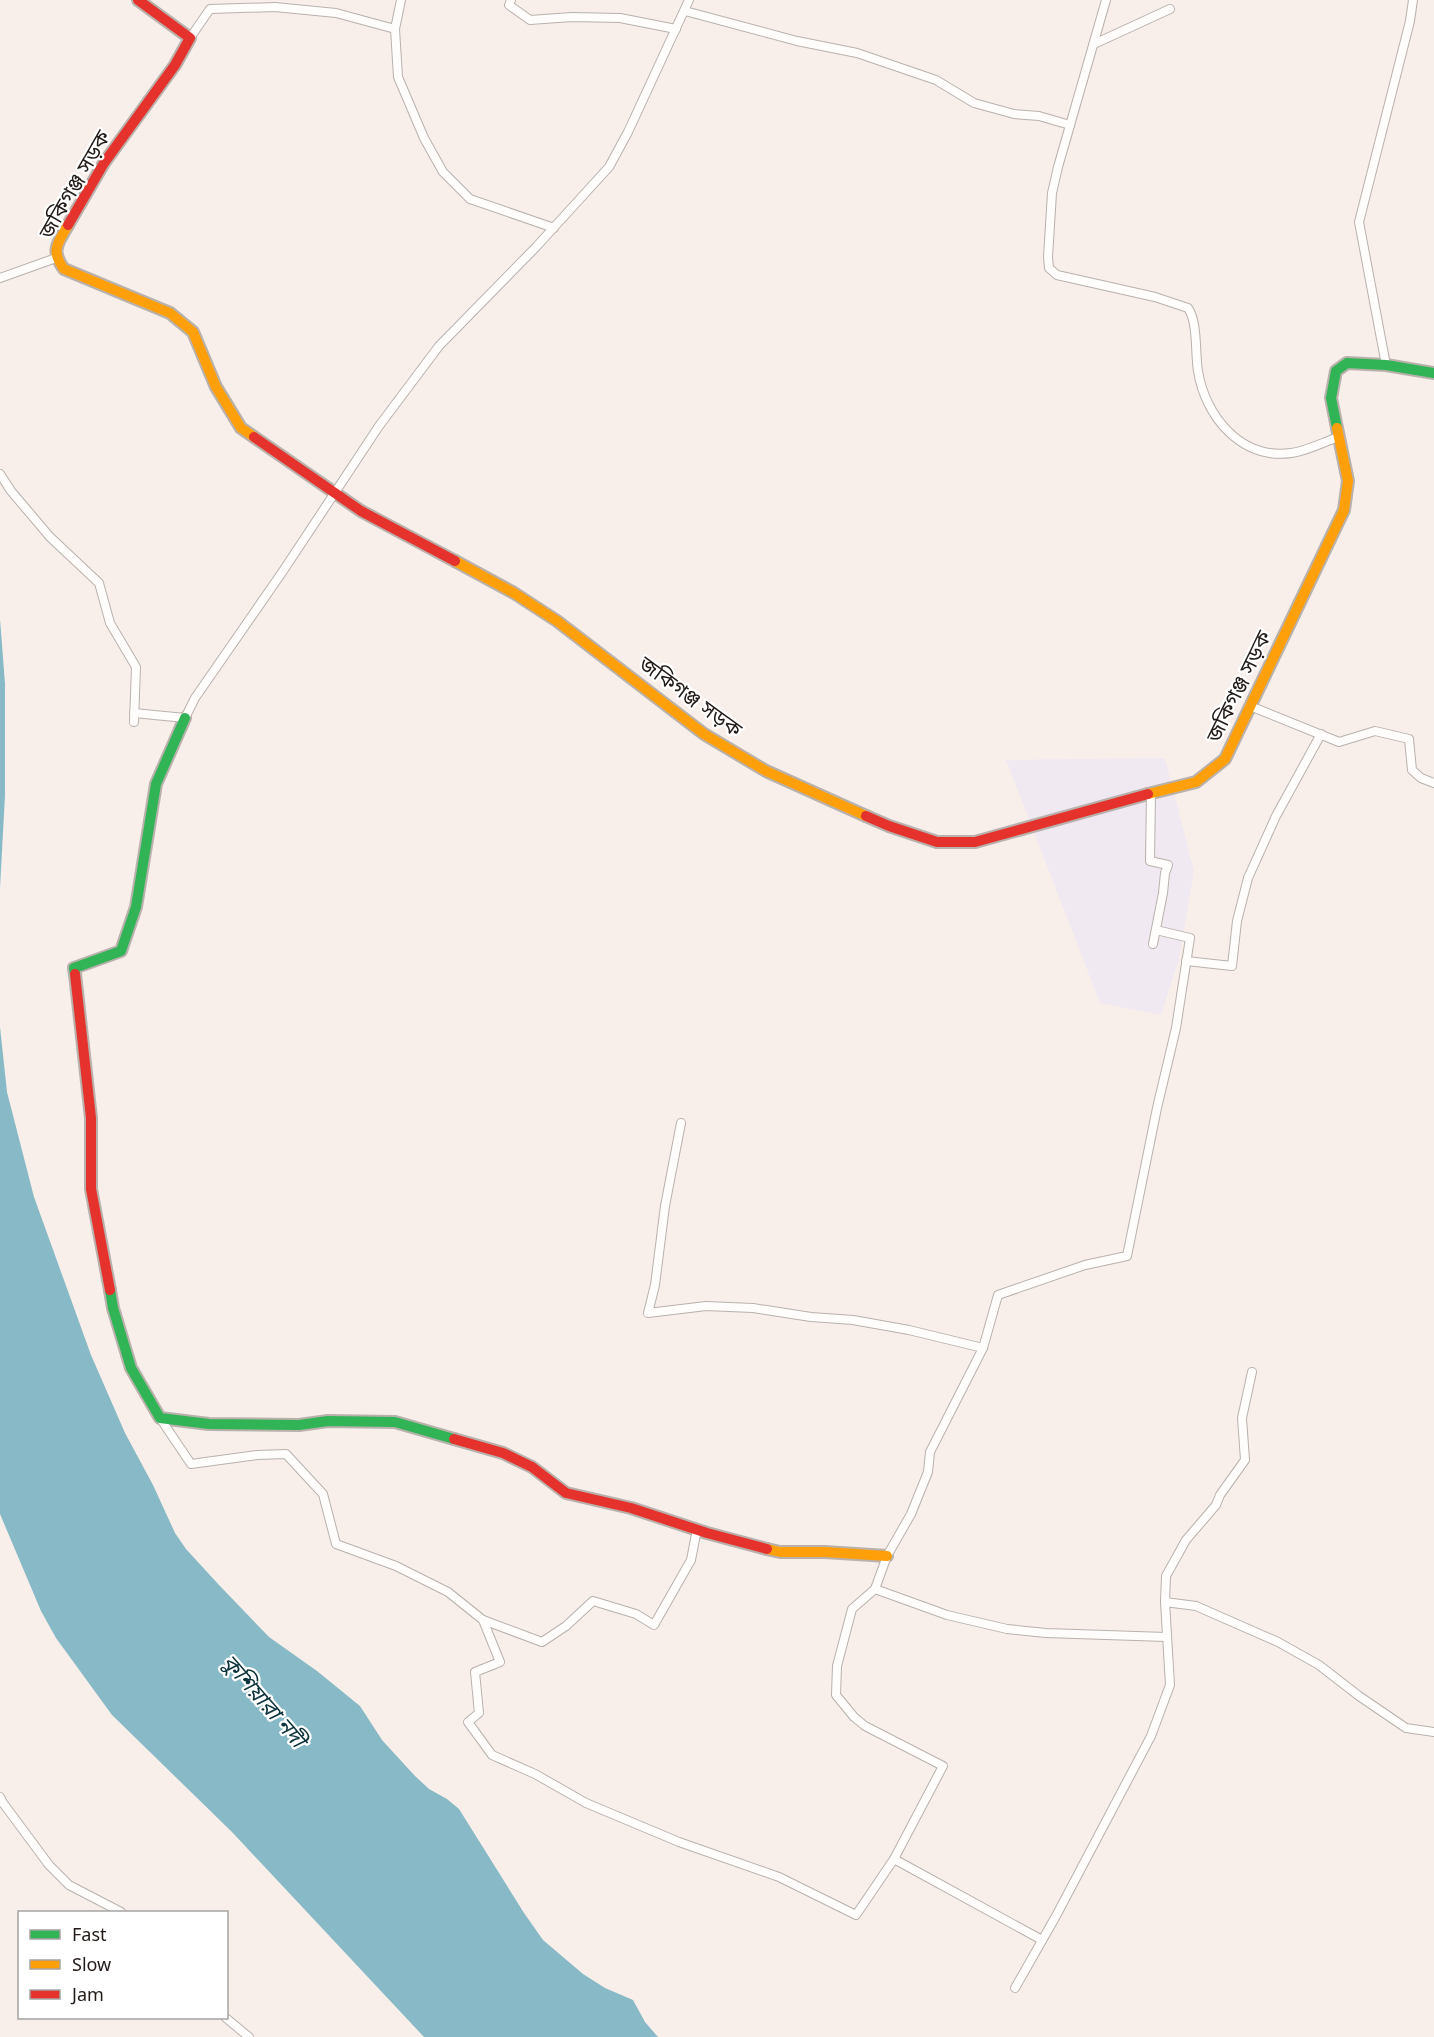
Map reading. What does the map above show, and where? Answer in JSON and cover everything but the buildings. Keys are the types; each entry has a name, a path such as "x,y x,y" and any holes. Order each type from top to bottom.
{"main road":[{"path":"138,0 190,38"},
{"name":"জকিগঞ্জ সড়ক","path":"190,38 175,65 104,163 56,246 56,258 64,269 170,313 193,332 216,387 241,428 361,511 514,593 557,621 704,734 766,771 889,826 937,842 975,842 1196,782 1225,759 1344,510 1348,481 1331,398 1336,371 1347,363 1386,365 1434,373"},
{"path":"185,718 156,784 136,907 121,951 74,968 91,1118 91,1189 113,1308 132,1368 160,1418 209,1424 299,1425 328,1421 395,1422 502,1453 532,1467 566,1492 632,1508 780,1552 887,1556"}],"street":[{"path":"401,0 395,28 398,77 424,138 443,172 470,199 554,228"},
{"path":"511,0 509,5 530,20 572,17 620,18 676,29"},
{"path":"134,713 185,718 195,698 283,571 333,492 439,346 554,228 609,167 689,0"},
{"path":"1106,0 1052,193 1049,268 1057,275 1155,297 1188,308 1193,318 1198,372 1205,397 1212,414 1229,434 1240,442 1263,451 1290,453 1339,437"},
{"path":"1386,365 1359,222 1410,21 1413,0"},
{"path":"190,38 210,9 275,7 336,13 395,28"},
{"path":"1094,44 1170,9"},
{"path":"685,11 796,41 857,53 936,80 974,103 1014,114 1040,116 1070,125"},
{"path":"0,278 56,258"},
{"path":"0,474 11,491 50,537 99,583 110,623 136,667 134,722"},
{"path":"1250,706 1339,742 1375,731 1409,739 1412,770 1421,778 1434,783"},
{"path":"1186,961 1232,966 1237,921 1248,878 1276,816 1321,734"},
{"path":"1151,793 1150,861 1168,864 1153,944"},
{"path":"483,1620 500,1662 475,1672 479,1713 468,1722 492,1755 535,1774 586,1803 633,1823 779,1877 856,1915 894,1859 943,1766 866,1726 854,1717 836,1695 837,1666 852,1609 875,1589 887,1556 911,1514 928,1472 930,1452 983,1348 998,1294 1085,1265 1127,1256 1176,1028 1190,939 1156,930"},
{"path":"681,1123 665,1206 655,1285 648,1313 706,1306 753,1308 811,1317 853,1320 909,1330 983,1348"},
{"path":"1015,1988 1151,1736 1170,1685 1166,1637 1166,1576 1186,1540 1216,1505 1220,1495 1245,1460 1242,1418 1252,1372"},
{"path":"160,1418 191,1464 257,1455 286,1454 323,1494 336,1544 396,1566 448,1592 483,1620 542,1642 566,1626 593,1601 636,1614 654,1625 691,1560 697,1529"},
{"path":"875,1589 947,1615 1008,1629 1046,1633 1166,1637"},
{"path":"1165,1602 1196,1606 1278,1642 1319,1665 1406,1728 1434,1732"},
{"path":"0,1797 49,1865 69,1885 119,1911"},
{"path":"894,1859 1042,1941"},
{"path":"227,2019 249,2037"}],"shaded area":[{"path":"1165,758 1194,871 1179,959 1161,1015 1100,1003 1006,760"}],"water":[{"path":"0,619 5,684 5,795 0,888"},
{"name":"কুশিয়ারা নদী","path":"0,1027 7,1092 34,1197 91,1355 125,1433 175,1533 186,1549 269,1637 317,1671 360,1706 382,1740 415,1776 429,1789 459,1809 543,1940 583,1974 605,1988 633,2000 645,2022 658,2037 424,2037 232,1832 112,1715 56,1638 41,1611 0,1514"}],"traffic: fast":[{"path":"1337,428 1331,398 1336,371 1347,363 1386,365 1434,373"},
{"path":"75,974 74,968 121,951 136,907 156,784 185,718"},
{"path":"110,1290 131,1368 160,1418 209,1424 299,1425 328,1421 395,1422 454,1439"}],"traffic: slow":[{"path":"68,225 56,251 64,269 170,313 193,332 216,387 241,428 254,437"},
{"path":"1148,794 1196,782 1225,759 1344,510 1348,481 1337,428"},
{"path":"455,561 514,593 557,621 704,734 766,771 866,816"},
{"path":"767,1549 780,1552 887,1556"}],"traffic: jam":[{"path":"68,225 104,163 175,65 190,38 138,0"},
{"path":"254,437 361,511 455,561"},
{"path":"866,816 937,842 975,842 1148,794"},
{"path":"75,974 91,1118 91,1189 110,1290"},
{"path":"454,1439 503,1453 532,1467 566,1493 631,1508 707,1533 767,1549"}]}
